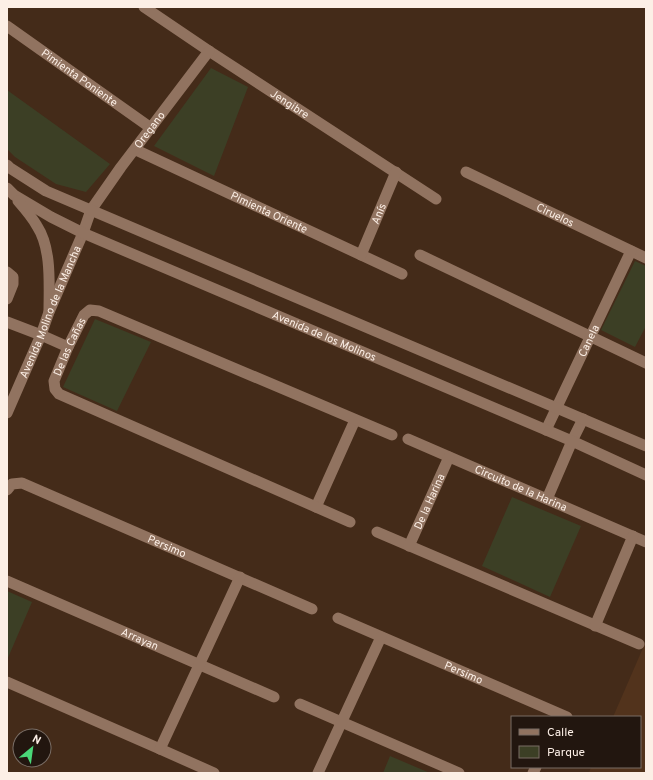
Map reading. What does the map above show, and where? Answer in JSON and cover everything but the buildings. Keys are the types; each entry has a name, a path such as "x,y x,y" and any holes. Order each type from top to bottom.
{"street":[{"name":"Jengibre","path":"144,7 436,199"},
{"name":"Pimienta Poniente","path":"7,26 152,128"},
{"name":"Oregano","path":"90,210 209,51"},
{"name":"Pimienta Oriente","path":"136,150 402,274"},
{"path":"7,165 46,191 646,446"},
{"name":"Anís","path":"361,255 396,172"},
{"name":"Ciruelos","path":"466,172 646,258"},
{"path":"11,192 38,227 46,246 50,276 49,312"},
{"name":"Avenida de los Molinos","path":"11,192 50,217 84,233 572,441 646,475"},
{"name":"Avenida Molino de la Mancha","path":"7,413 84,233 90,210"},
{"name":"Canela","path":"546,430 632,251"},
{"path":"420,254 646,363"},
{"path":"7,272 13,278 13,284 7,299"},
{"name":"De las Cañas","path":"350,522 60,394 55,389 54,381 68,347 84,315 90,310 99,311 392,435"},
{"path":"7,322 68,347"},
{"path":"547,499 583,419"},
{"path":"316,507 355,420"},
{"name":"Circuito de la Harina","path":"408,439 646,542"},
{"name":"De la Harina","path":"409,546 449,456"},
{"name":"Persimo","path":"7,490 12,484 22,483 312,609"},
{"path":"376,532 639,644"},
{"path":"595,626 633,536"},
{"path":"160,748 240,577"},
{"name":"Arrayan","path":"7,581 274,697"},
{"name":"Persimo","path":"338,618 561,716"},
{"path":"318,773 382,637"},
{"path":"7,682 214,773"},
{"path":"300,704 459,773"}],"shaded area":[{"path":"646,641 646,773 589,773 591,768 641,768 641,716 613,716"}],"green space":[{"path":"211,68 248,87 214,176 154,146"},
{"path":"7,90 110,164 86,192 56,184 15,157 7,149"},
{"path":"635,261 646,266 646,326 635,347 601,330"},
{"path":"95,319 151,342 117,411 63,387"},
{"path":"512,497 581,526 550,597 482,566"},
{"path":"7,591 32,602 7,660"},
{"path":"390,756 430,773 383,773"}]}
